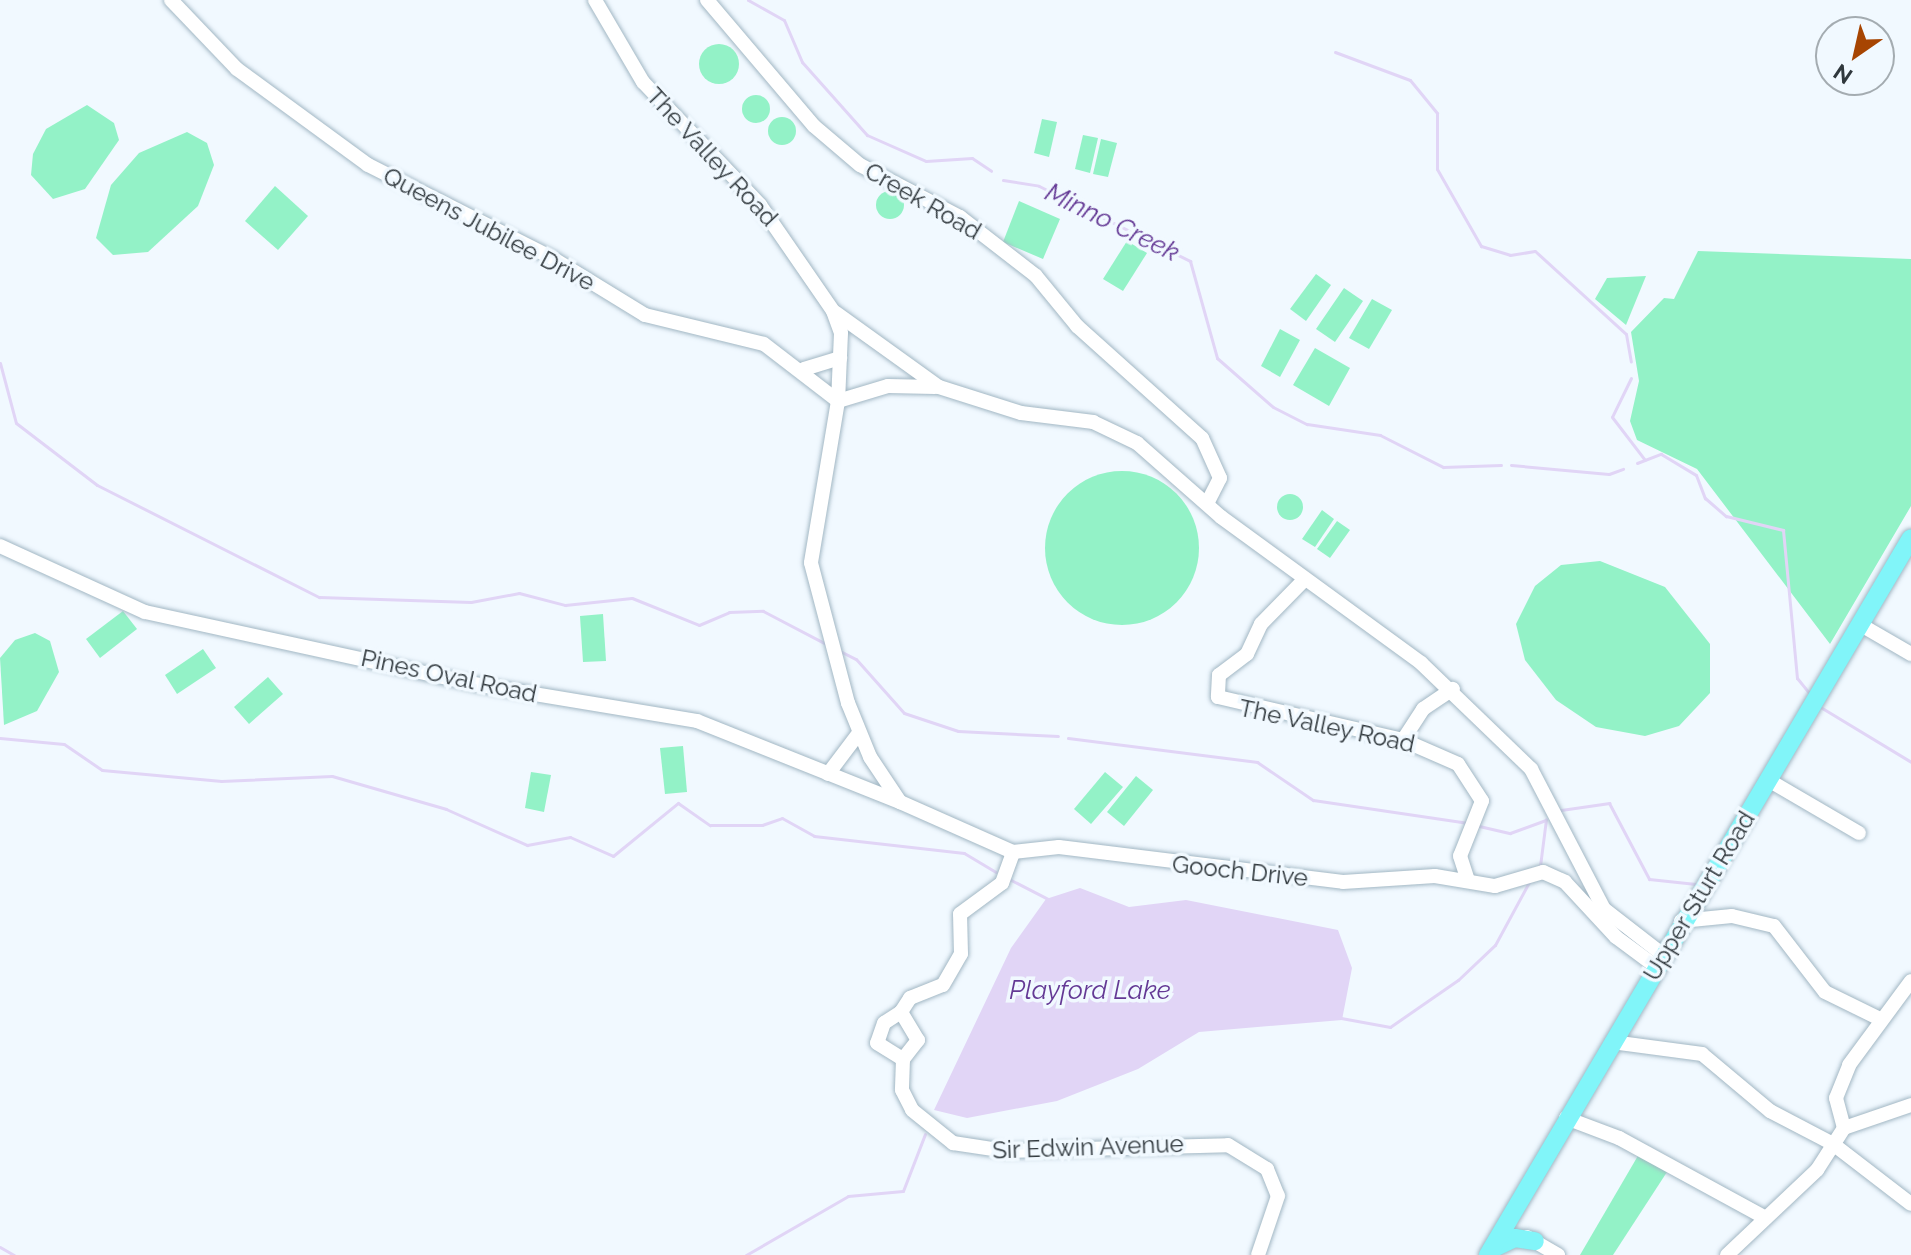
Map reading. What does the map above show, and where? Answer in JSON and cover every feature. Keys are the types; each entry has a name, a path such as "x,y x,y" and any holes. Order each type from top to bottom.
{"main road":[{"name":"Upper Sturt Road","path":"1489,1253 1681,921 1770,781 1911,538"},
{"path":"1489,1253 1515,1238 1535,1241"}],"street":[{"name":"Queens Jubilee Drive","path":"171,0 237,69 368,165 529,245 645,315 764,344 804,369 838,401"},
{"name":"The Valley Road","path":"595,0 643,82 760,205 833,311 939,387"},
{"name":"Creek Road","path":"707,0 814,126 860,165 960,217 1036,276 1077,326 1202,438 1220,478 1207,503"},
{"name":"The Valley Road","path":"833,311 840,358 838,401 888,386 939,387 1021,413 1093,422 1137,443 1207,503 1453,689 1531,769 1604,909 1659,960"},
{"path":"804,369 840,358"},
{"path":"838,401 811,563 826,638 859,733 900,802"},
{"name":"Pines Oval Road","path":"0,546 178,621 697,721 900,802 1013,852"},
{"name":"The Valley Road","path":"1305,579 1261,624 1247,654 1219,675 1218,697 1403,740 1458,764 1481,789 1474,823 1460,856 1468,880"},
{"path":"1861,625 1911,654"},
{"path":"1403,740 1423,709 1453,689"},
{"path":"828,774 859,733"},
{"path":"1770,781 1859,833"},
{"name":"Gooch Drive","path":"1013,852 1059,847 1343,882 1468,880 1495,886 1555,875 1659,960"},
{"path":"903,1059 877,1043 884,1023 901,1012 910,998 943,985 961,954 960,914 1002,883 1013,852"},
{"path":"1681,921 1732,916 1774,926 1825,992 1878,1018"},
{"path":"1844,1128 1836,1098 1878,1018 1911,981"},
{"name":"Sir Edwin Avenue","path":"901,1012 918,1040 903,1059 902,1090 912,1110 968,1149 1211,1142 1251,1155 1278,1196 1258,1255"},
{"path":"1612,1042 1702,1054 1770,1111 1833,1144 1911,1204"},
{"path":"1727,1255 1817,1170 1844,1128 1911,1105"},
{"path":"1566,1118 1619,1138 1764,1217"},
{"path":"1506,1224 1558,1255"}],"green space":[{"path":"719,44 733,50 739,64 733,78 719,84 705,78 699,64 705,50"},
{"path":"756,95 766,99 770,109 766,119 756,123 746,119 742,109 746,99"},
{"path":"87,105 114,123 119,140 85,189 53,199 31,175 33,154 46,129"},
{"path":"782,117 792,121 796,131 792,141 782,145 772,141 768,131 772,121"},
{"path":"1042,119 1057,122 1049,157 1034,153"},
{"path":"187,132 207,143 214,165 198,206 148,252 113,255 96,238 111,185 139,153"},
{"path":"1083,135 1098,138 1090,173 1075,169"},
{"path":"1101,139 1117,143 1108,177 1093,174"},
{"path":"275,186 308,216 278,250 245,221"},
{"path":"890,191 900,195 904,205 900,215 890,219 880,215 876,205 880,195"},
{"path":"1019,201 1060,219 1043,259 1003,242"},
{"path":"1127,241 1147,253 1123,291 1103,279"},
{"path":"1698,251 1911,259 1911,506 1830,644 1697,469 1637,440 1630,421 1639,381 1631,332 1664,298 1674,299"},
{"path":"1316,274 1331,285 1306,321 1290,309"},
{"path":"1646,276 1626,325 1595,299 1607,278"},
{"path":"1344,288 1363,301 1335,342 1316,329"},
{"path":"1372,299 1392,310 1369,349 1349,338"},
{"path":"1280,329 1300,340 1280,377 1261,366"},
{"path":"1315,348 1350,368 1329,406 1293,385"},
{"path":"1122,471 1152,477 1177,493 1193,518 1199,548 1193,578 1177,603 1152,619 1122,625 1092,619 1067,603 1051,578 1045,548 1051,518 1067,493 1092,477"},
{"path":"1290,494 1299,498 1303,507 1299,516 1290,520 1281,516 1277,507 1281,498"},
{"path":"1322,510 1334,519 1315,547 1302,539"},
{"path":"1337,521 1350,530 1330,558 1317,549"},
{"path":"1600,561 1665,587 1710,644 1710,693 1679,726 1645,736 1596,727 1556,700 1525,660 1516,624 1535,586 1561,565"},
{"path":"123,611 137,629 100,658 86,639"},
{"path":"603,614 606,661 583,662 580,616"},
{"path":"35,633 50,641 59,672 37,711 4,725 0,658 15,640"},
{"path":"203,649 216,668 177,694 165,675"},
{"path":"268,677 283,694 249,724 234,707"},
{"path":"683,746 687,792 665,794 660,748"},
{"path":"531,772 551,775 544,812 525,808"},
{"path":"1105,772 1123,787 1091,824 1074,809"},
{"path":"1136,776 1153,790 1124,826 1107,812"},
{"path":"1639,1154 1667,1172 1613,1255 1580,1255"}],"water":[{"name":"Playford Lake","path":"1080,888 1129,907 1186,900 1338,930 1352,968 1342,1020 1199,1032 1138,1069 1057,1101 967,1118 934,1110 1011,948 1046,899"}],"waterway":[{"name":"Minno Creek","path":"748,0 784,20 802,62 867,135 926,161 972,158 991,171"},
{"path":"1335,52 1410,80 1437,113 1437,169 1481,246 1510,255 1535,251 1626,334 1631,362"},
{"name":"Minno Creek","path":"1003,180 1039,186 1190,261 1217,358 1273,407 1307,424 1380,435 1443,467 1501,465"},
{"path":"0,363 16,423 97,485 319,597 471,602 519,593 565,605 632,598 699,625 729,612 763,611 828,645"},
{"path":"1631,378 1612,417 1645,460"},
{"name":"Minno Creek","path":"1637,463 1661,454 1696,475 1705,498 1726,516 1783,530 1797,678 1811,695"},
{"name":"Minno Creek","path":"1511,465 1609,474 1623,469"},
{"path":"838,650 856,659 904,713 958,731 1058,736"},
{"name":"Minno Creek","path":"1822,708 1911,762"},
{"path":"0,738 64,744 102,770 221,781 332,776 446,809 527,845 570,837 613,856 678,803 710,825 762,825 782,818 814,836 964,853 996,872"},
{"path":"1068,738 1257,762 1313,800 1468,823"},
{"path":"1561,810 1609,803 1649,879 1696,884"},
{"path":"1540,866 1546,819"},
{"path":"1479,826 1510,833 1546,820"},
{"path":"1011,880 1050,900"},
{"path":"1341,1018 1390,1027 1458,980 1495,945 1529,882"},
{"path":"746,1255 848,1196 903,1191 925,1134"},
{"path":"0,1247 14,1255"}]}
